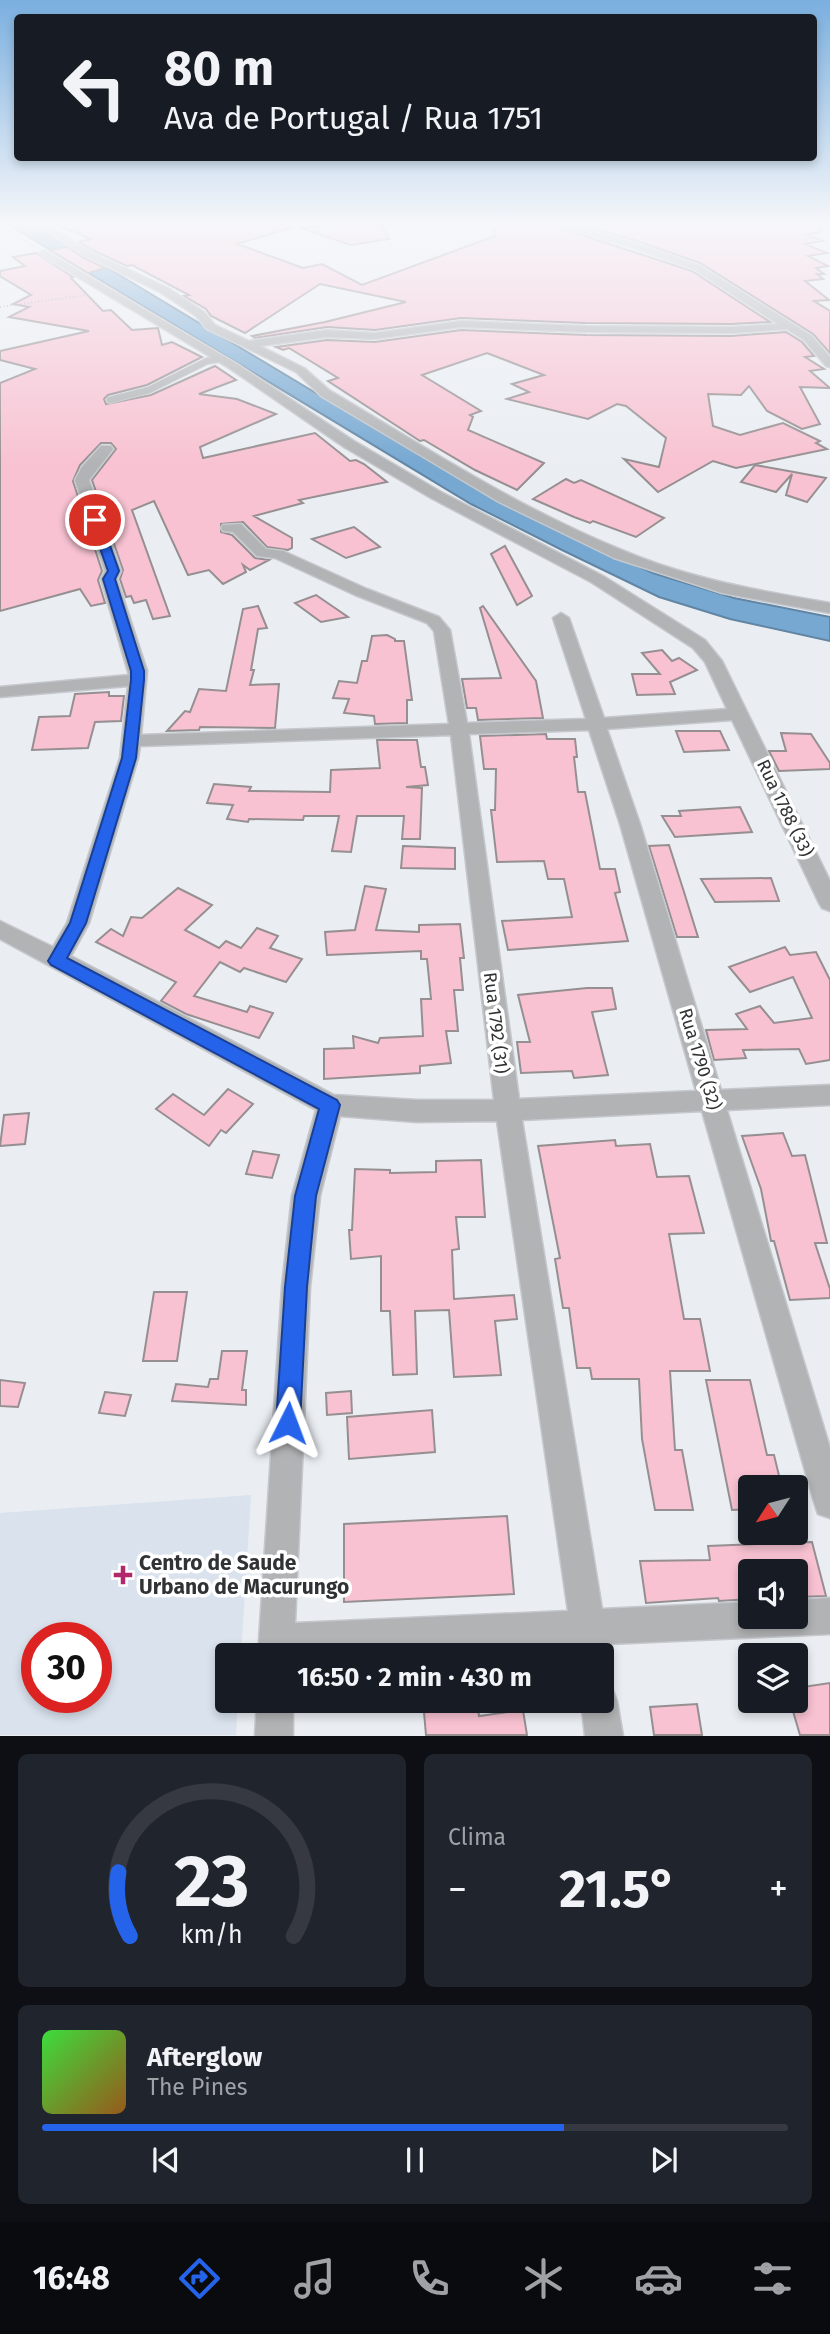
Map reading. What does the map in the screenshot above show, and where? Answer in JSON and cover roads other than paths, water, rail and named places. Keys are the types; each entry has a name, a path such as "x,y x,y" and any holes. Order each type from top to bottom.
{"street":[{"name":"Rua 1788 (33)","path":"131,303 349,444 436,495 577,568 689,638 713,661 830,903"},
{"path":"184,303 200,314 211,327 300,370 325,393 504,499 619,555 728,590 830,608"},
{"path":"755,303 808,338 830,363"},
{"path":"247,345 329,335 364,334 375,337 461,324 586,329 731,330 790,326"},
{"path":"808,338 820,336"},
{"path":"57,961 78,923 129,758 138,671 109,579 113,571 82,480 87,470 106,449"},
{"name":"Rua 1792 (31)","path":"228,528 236,527 262,553 278,554 361,592 433,620 442,629 459,729 508,1110 590,1642"},
{"name":"Rua 1790 (32)","path":"561,618 598,724 713,1101 830,1502"},
{"path":"0,692 137,680"},
{"path":"131,741 598,724 739,714"},
{"path":"0,929 330,1105 418,1111 508,1110 830,1095"},
{"path":"276,1643 296,1287 306,1196 330,1105"},
{"path":"545,1643 590,1642 830,1616"},
{"path":"274,1735 275,1713"},
{"path":"601,1713 604,1735"}],"lane":[{"path":"110,400 149,390 208,361 220,359"}],"water":[{"path":"138,303 166,303 424,458 499,501 566,534 653,573 734,598 830,617 830,641 730,619 659,597 471,504"}],"waterway":[{"path":"759,303 784,319"}],"place":[{"name":"Centro de Saude Urbano de Macurungo","path":"123,1575"}]}
